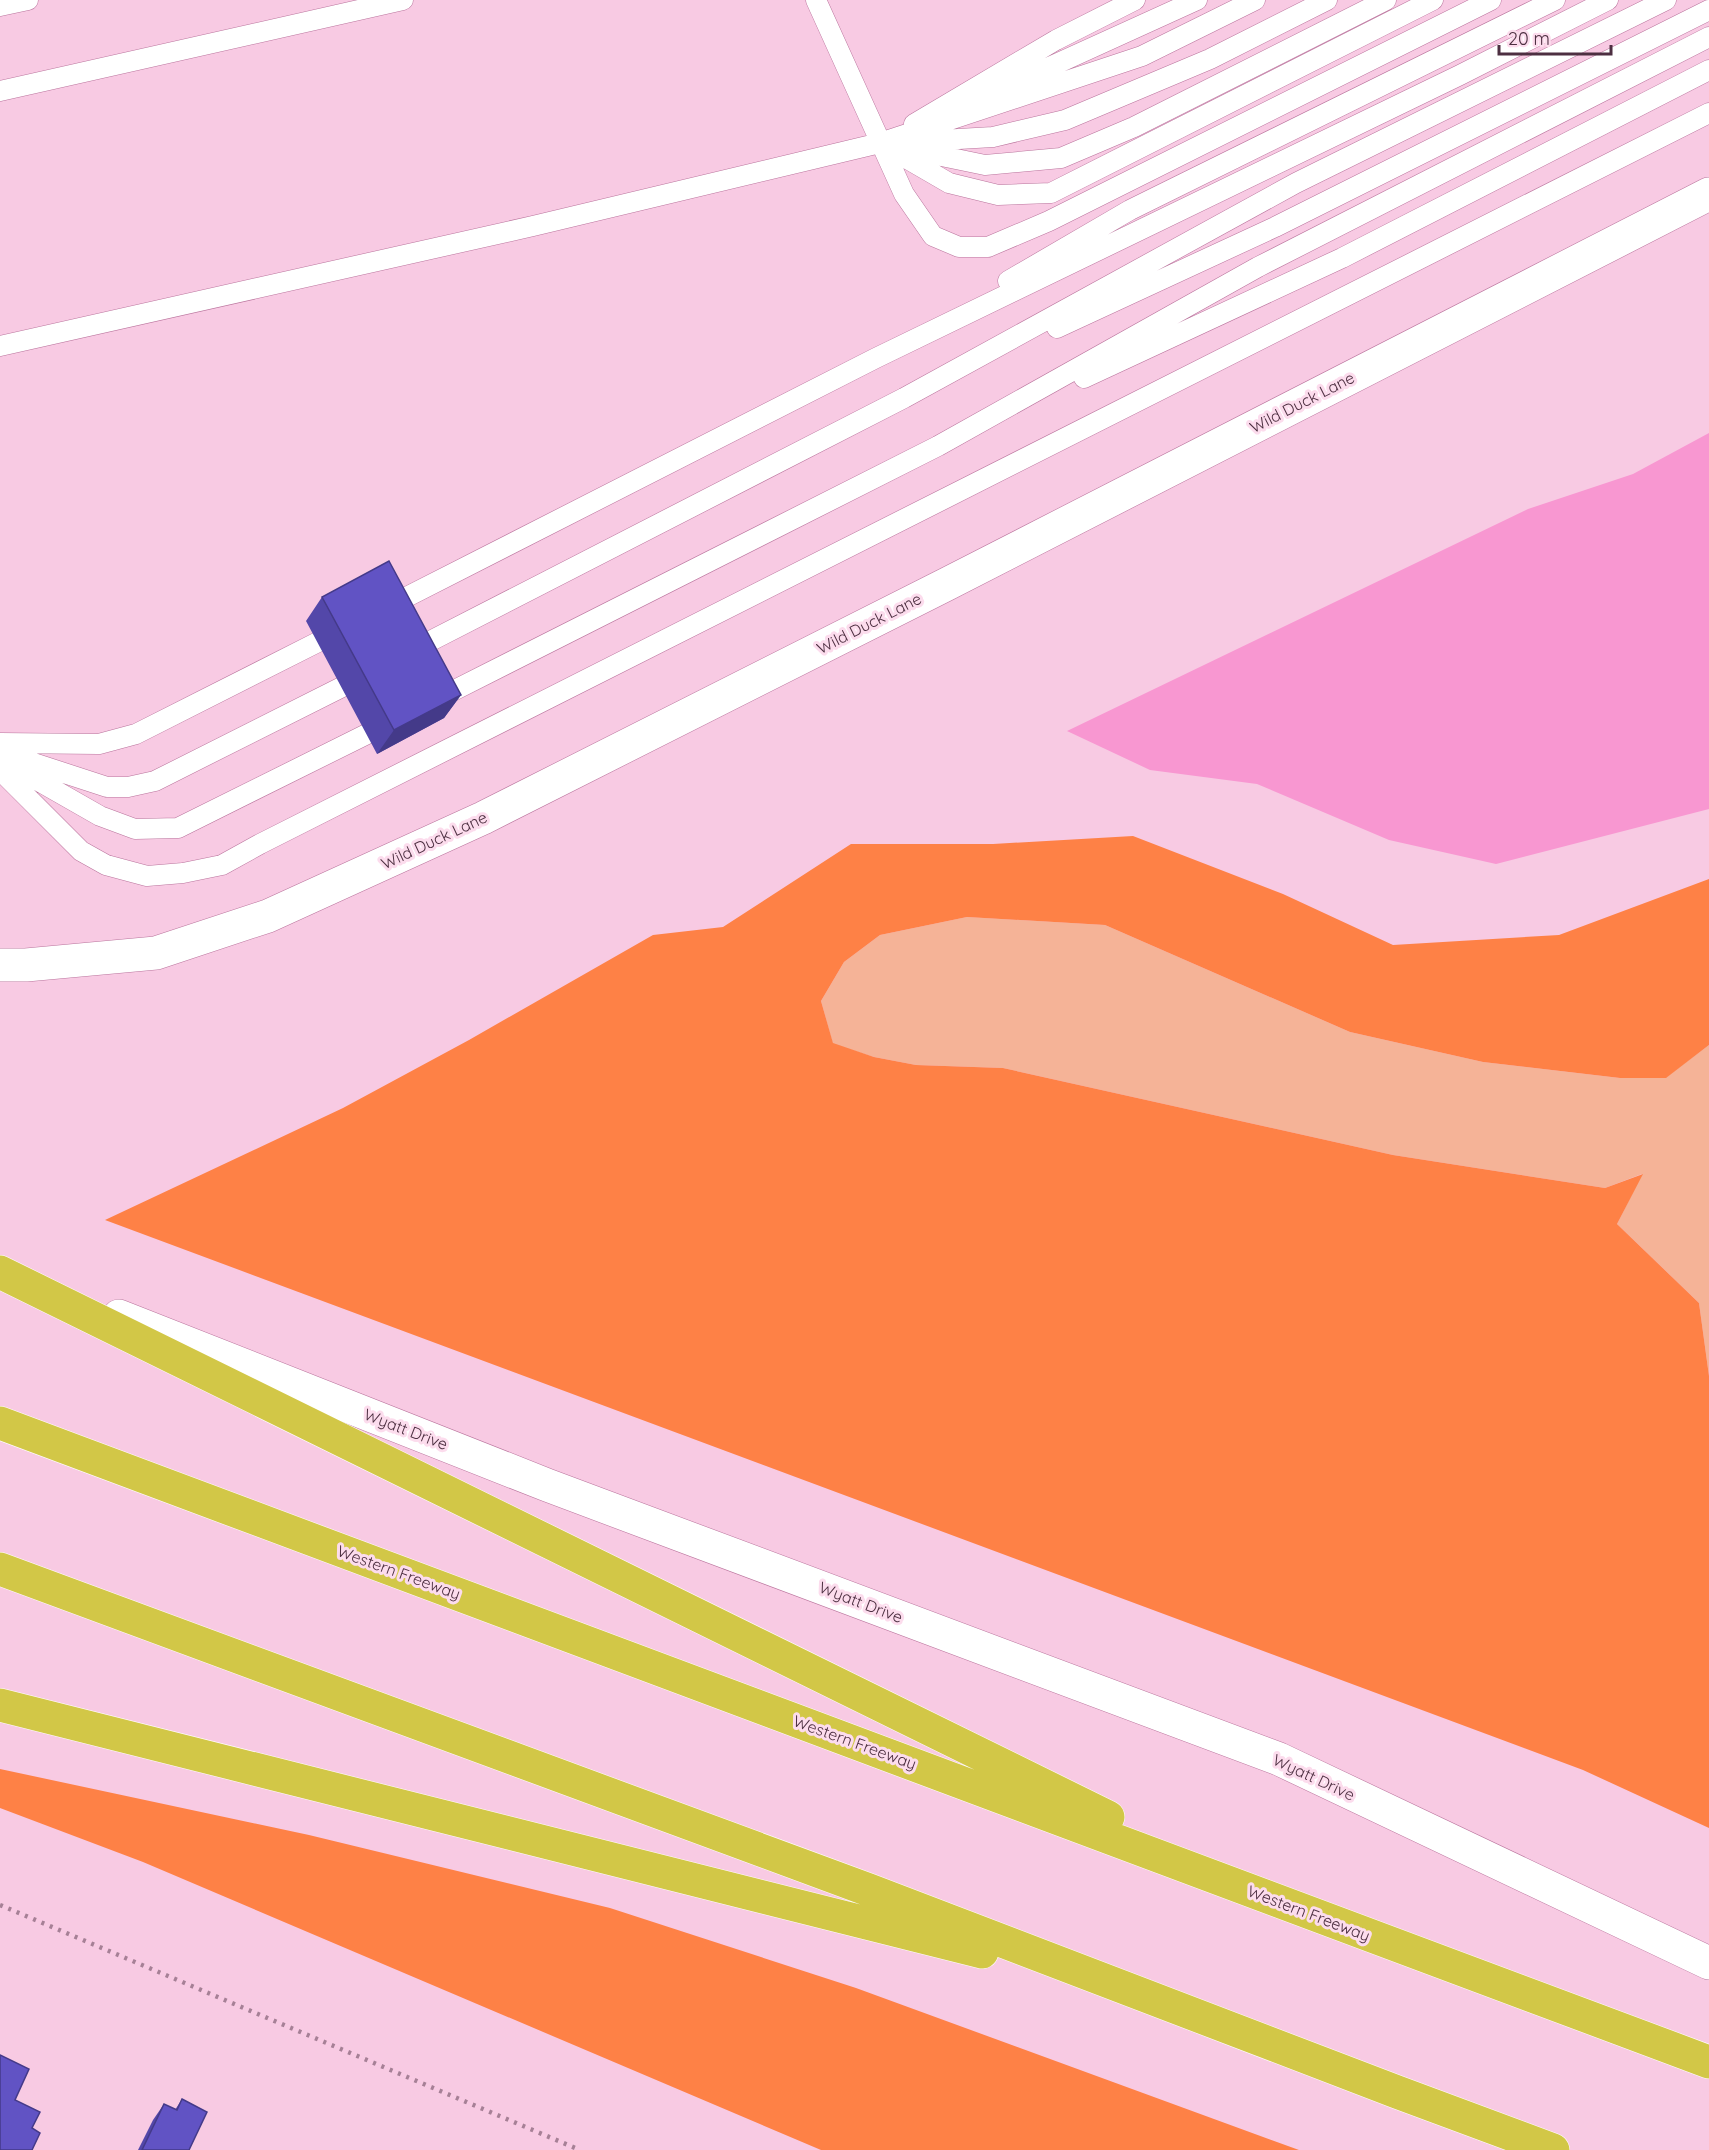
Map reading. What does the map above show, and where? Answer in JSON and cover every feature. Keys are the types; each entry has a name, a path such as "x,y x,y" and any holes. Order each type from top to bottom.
{"highway":[{"path":"0,1271 1293,1908"},
{"name":"Western Freeway","path":"0,1423 1709,2062"},
{"path":"0,1569 858,1886 1553,2150"},
{"path":"0,1705 1128,1989"}],"street":[{"name":"Wild Duck Lane","path":"0,965 26,965 156,953 268,916 483,818 947,584 1709,194"},
{"name":"Wyatt Drive","path":"0,1271 547,1485 1279,1760 1709,1963"}],"lane":[{"path":"0,6 28,0"},
{"path":"0,92 403,0"},
{"path":"816,0 904,194 933,236 959,247 988,247 1049,221 1491,0"},
{"path":"880,143 1056,40 1135,0"},
{"path":"880,143 1197,0"},
{"path":"0,346 533,226 880,143 1142,56 1255,0"},
{"path":"880,143 993,137 1065,120 1210,59 1327,0"},
{"path":"880,143 985,165 1061,158 1134,127 1386,0"},
{"path":"880,143 949,183 998,195 1051,193 1433,0"},
{"path":"876,358 1130,210 1555,0"},
{"path":"385,608 876,358 1449,80 1608,0"},
{"path":"409,652 904,398 1296,183 1666,0"},
{"path":"904,398 1275,227 1709,10"},
{"path":"938,446 1258,267 1709,37"},
{"path":"435,700 938,446 1342,258 1709,70"},
{"path":"0,770 81,851 106,865 147,876 183,873 222,865 926,506 1709,113"},
{"path":"0,743 99,744 136,734 318,642"},
{"path":"0,752 107,787 128,787 155,781 342,687"},
{"path":"0,759 100,816 135,829 178,828 367,734"}],"shaded area":[{"path":"1709,433 1709,809 1496,864 1389,840 1257,784 1150,770 1067,731 1528,509 1633,474"},
{"path":"1133,836 1283,894 1393,945 1559,935 1709,879 1709,1045 1666,1078 1620,1078 1483,1062 1350,1032 1105,925 967,917 880,935 844,962 821,1001 833,1043 874,1057 916,1065 1003,1068 1393,1155 1605,1188 1643,1174 1617,1224 1699,1303 1709,1376 1709,1828 1583,1770 105,1220 343,1108 469,1040 653,935 723,927 851,844 993,844"},
{"path":"967,917 1105,925 1350,1032 1483,1062 1620,1078 1665,1078 1709,1045 1709,1376 1699,1303 1617,1224 1642,1174 1605,1188 1393,1155 1003,1068 916,1065 874,1057 833,1044 821,1001 844,962 880,935"},
{"path":"0,1769 309,1835 610,1908 856,1988 1299,2150 821,2150 143,1862 0,1808"}],"building":[{"path":"389,561 461,695 394,730 322,597"},
{"path":"0,2055 29,2069 15,2100 40,2112 32,2128 40,2133 32,2150 0,2150"},
{"path":"182,2099 207,2112 189,2150 142,2150 164,2104 177,2110"}],"railway":[{"path":"0,1905 580,2150"}]}
